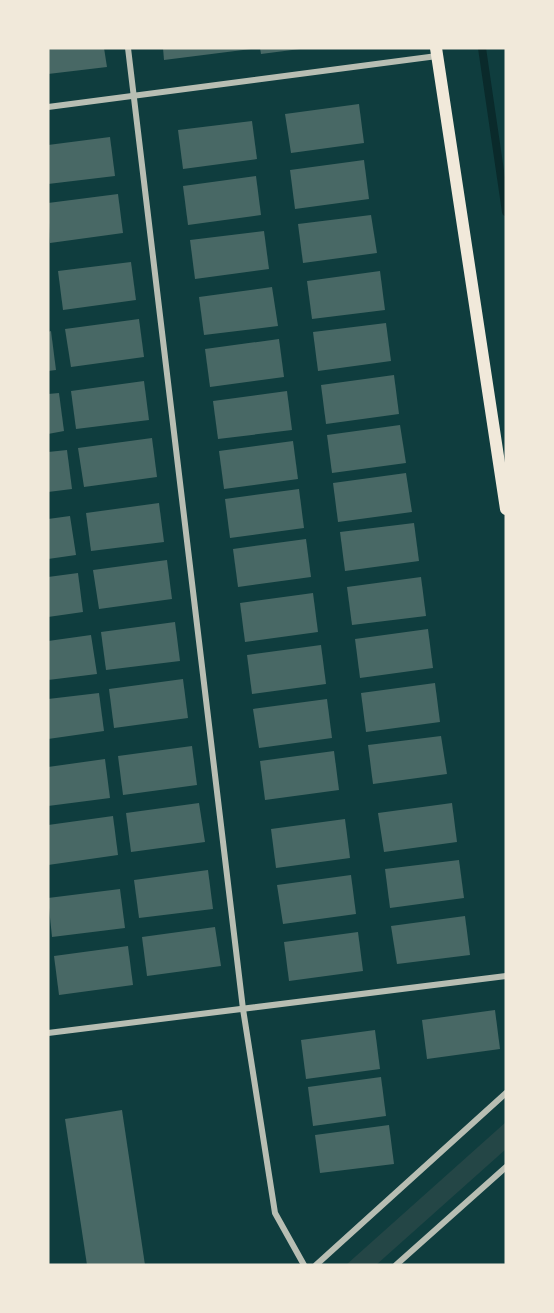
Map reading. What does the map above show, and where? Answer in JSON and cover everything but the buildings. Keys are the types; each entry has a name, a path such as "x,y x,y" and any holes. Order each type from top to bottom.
{"main road":[{"path":"437,52 506,509"}],"street":[{"path":"128,48 243,1009 275,1213 304,1265"},
{"path":"48,107 437,52"},
{"path":"48,1033 506,976"},
{"path":"316,1265 506,1093"},
{"path":"396,1265 506,1167"}],"shaded area":[{"path":"506,1122 506,1149 376,1265 346,1265"}],"waterway":[{"path":"482,48 506,212"}]}
